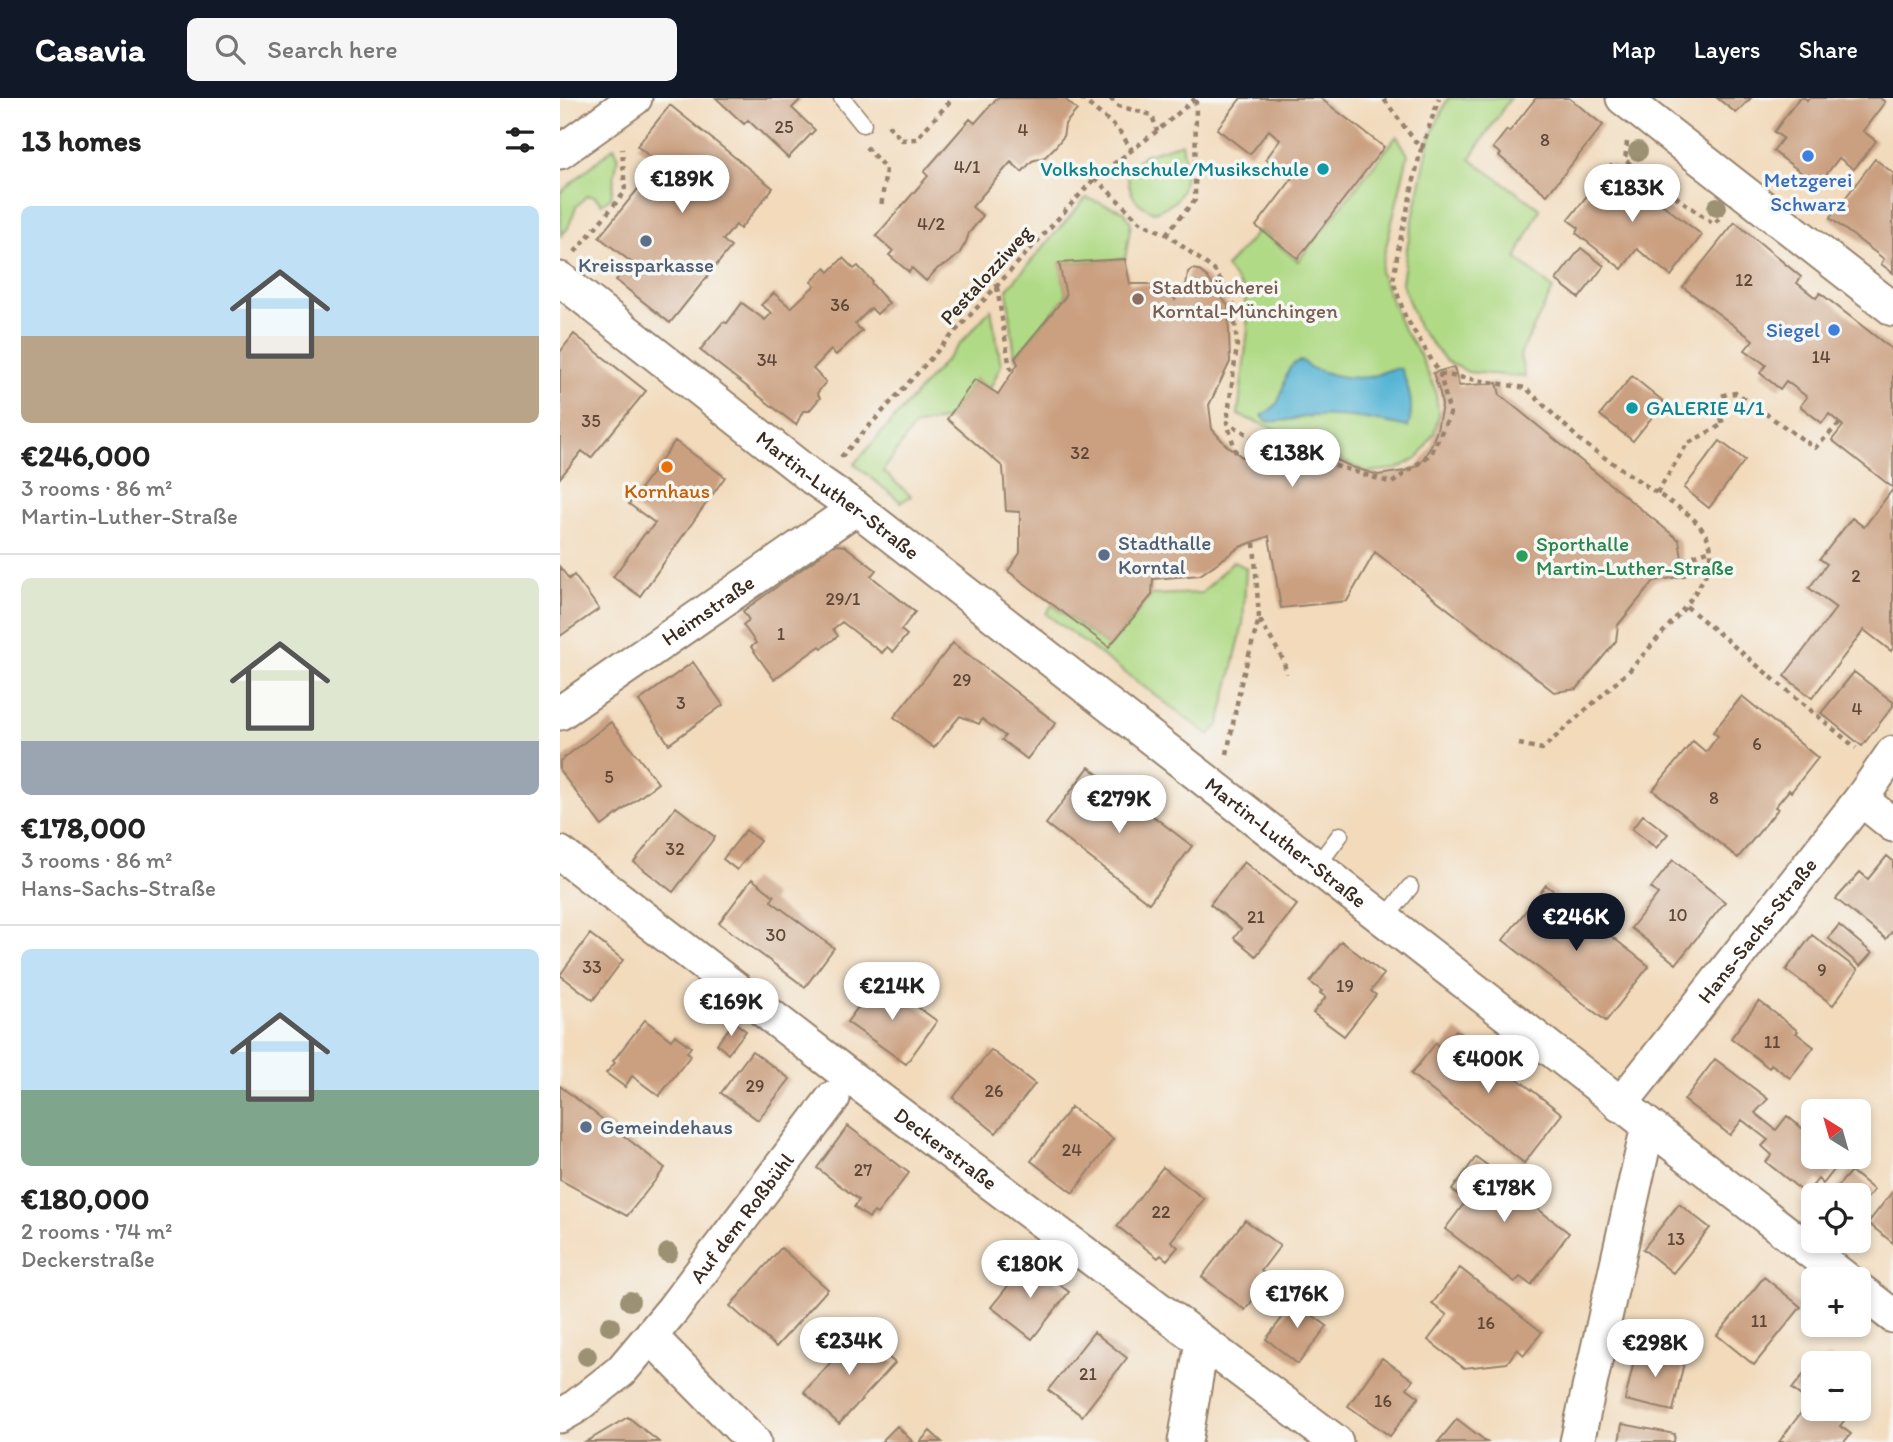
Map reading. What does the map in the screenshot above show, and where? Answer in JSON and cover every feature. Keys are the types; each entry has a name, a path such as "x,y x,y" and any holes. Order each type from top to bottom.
{"street":[{"path":"1623,98 1893,309"},
{"path":"560,152 627,104"},
{"name":"Martin-Luther-Straße","path":"566,267 813,478 856,508 1830,1267"},
{"name":"Heimstraße","path":"560,713 856,508"},
{"name":"Hans-Sachs-Straße","path":"1620,1104 1861,799 1887,761"},
{"path":"1861,799 1893,825"},
{"name":"Deckerstraße","path":"560,853 839,1069 1336,1442"},
{"name":"Auf dem Roßbühl","path":"565,1407 621,1371 722,1245 833,1098"},
{"path":"1577,1442 1648,1126"},
{"path":"1871,1299 1893,1316"},
{"path":"651,1336 754,1442"},
{"path":"1185,1442 1202,1341"}],"lane":[{"path":"842,98 863,124"},
{"path":"1315,867 1340,835"},
{"path":"1384,920 1410,887"}],"path":[{"path":"881,208 886,169 857,136 863,124 878,114 902,140 916,139 953,98"},
{"path":"1081,98 1118,129 1132,150"},
{"path":"1110,98 1118,106 1152,115 1157,131"},
{"path":"1166,234 1195,200 1196,98"},
{"name":"Pestalozziweg","path":"813,478 832,456 838,461 1094,178 1196,98"},
{"path":"1383,98 1421,149"},
{"path":"1227,422 1275,451 1392,483 1430,454 1450,414 1440,374 1405,316 1393,281 1421,149 1439,98"},
{"path":"566,267 625,192 627,104"},
{"path":"1094,178 1140,222 1166,234 1213,270 1233,298 1237,346 1227,422 1236,453"},
{"path":"997,286 1012,372"},
{"path":"1440,374 1526,388 1583,443 1688,514 1702,526 1710,540 1712,558 1706,576 1686,606 1630,670 1542,749 1518,744"},
{"path":"1657,493 1688,444 1723,424 1717,405 1719,397 1736,393 1815,448 1840,423"},
{"path":"1227,755 1241,683 1259,619 1254,542"},
{"path":"1677,567 1693,556 1711,550"},
{"path":"1686,606 1887,761"},
{"path":"1259,619 1284,661 1286,674"}],"green space":[{"path":"1448,98 1510,98 1470,159 1540,209 1516,258 1553,289 1520,355 1525,377 1468,372 1446,361 1418,327 1402,283 1430,138"},
{"path":"1397,136 1408,155 1380,272 1402,327 1419,353 1435,389 1439,415 1434,433 1418,458 1397,469 1367,472 1275,429 1238,415 1248,329 1244,291 1226,267 1259,230 1298,261"},
{"path":"1182,143 1185,174 1182,189 1174,202 1154,212 1136,201 1129,185 1127,170 1144,155"},
{"path":"614,147 618,156 611,197 602,204 594,196 586,196 576,207 568,228 561,236 560,193"},
{"path":"1086,198 1124,211 1131,223 1125,259 1060,263 1066,296 1015,358 1007,289"},
{"path":"991,309 1001,365 990,389 975,379 947,419 914,426 883,471 911,496 901,502 854,464"},
{"path":"1233,561 1246,568 1243,624 1219,725 1209,735 1046,614 1052,605 1109,647 1152,595 1202,593"}],"water":[{"path":"1300,361 1316,370 1353,378 1401,369 1410,398 1408,427 1338,416 1267,421 1262,416 1276,405 1287,373"}],"building":[{"path":"716,98 802,98 792,108 815,130 788,158 748,120 744,124"},
{"path":"997,98 1067,98 1077,110 1065,124 1063,137 1045,157 1032,161 1022,172 1011,162 972,207 983,216 969,233 959,254 938,268 926,281 912,268 909,272 889,255 893,251 876,236 928,176 924,172 970,119 975,123"},
{"name":"Volkshochschule/Musikschule","path":"1241,98 1320,98 1384,147 1298,258 1256,226 1292,179 1266,159 1280,140 1269,130 1250,154 1217,129"},
{"path":"1536,98 1569,98 1603,125 1547,195 1493,148"},
{"path":"1717,98 1751,98 1736,113"},
{"path":"1799,98 1880,98 1885,102 1863,131 1876,141 1854,169 1839,158 1818,185 1773,151 1783,138 1774,132"},
{"path":"670,105 773,188 740,229 736,225 723,240 731,247 670,323 616,280 631,262 599,237 646,179 658,188 670,173 637,146"},
{"path":"1875,159 1893,173 1893,273 1881,264 1884,259 1830,218"},
{"path":"1611,165 1702,235 1671,276 1637,249 1622,269 1576,233 1579,228 1568,220"},
{"path":"1735,222 1801,277 1797,283 1816,298 1820,293 1893,350 1893,488 1832,440 1843,426 1829,414 1822,423 1800,406 1807,397 1786,381 1780,389 1760,373 1766,365 1745,350 1753,340 1683,287"},
{"path":"1581,248 1604,266 1579,298 1556,280"},
{"path":"843,258 854,269 858,266 889,303 877,314 871,308 855,324 862,331 836,355 831,350 813,369 826,382 817,393 820,398 809,411 803,411 796,425 700,350 723,322 727,323 742,303 765,320 772,313 761,305 774,293 791,308 815,285 811,282 825,268 829,272"},
{"path":"1125,259 1130,284 1147,284 1167,290 1173,294 1175,300 1186,286 1188,272 1192,269 1198,270 1207,277 1228,306 1230,362 1209,405 1212,429 1226,445 1242,457 1260,461 1283,460 1322,453 1378,475 1405,471 1419,465 1437,430 1442,405 1433,373 1454,367 1459,386 1497,383 1500,395 1679,540 1685,576 1654,581 1618,625 1616,641 1577,689 1554,692 1375,552 1347,601 1281,608 1269,536 1240,547 1200,575 1153,579 1152,595 1109,647 1008,571 1020,553 1020,512 1006,511 1003,467 947,419 975,379 998,394 1018,364 1015,358 1066,296 1059,263"},
{"path":"574,334 646,391 591,458 582,451 560,478 560,352"},
{"name":"GALERIE 4/1","path":"1632,376 1664,402 1633,441 1600,415"},
{"path":"675,441 725,477 640,596 613,577 655,523 629,504"},
{"path":"1720,441 1745,460 1709,508 1684,488"},
{"path":"1893,489 1893,648 1891,651 1864,630 1812,698 1784,676 1836,608 1809,588 1827,564 1820,559 1852,518 1864,527"},
{"path":"825,546 845,546 876,570 871,576 915,612 901,630 907,635 893,652 887,647 882,653 842,622 833,629 838,636 774,679 751,647 756,643 743,625 749,620 743,611 820,556 817,551"},
{"path":"560,567 569,579 574,575 599,609 560,636"},
{"path":"953,643 1056,723 1027,759 1002,740 1005,736 982,719 979,724 960,716 934,748 894,717"},
{"path":"693,662 723,705 669,744 639,701"},
{"path":"1854,672 1893,702 1893,706 1862,746 1821,713"},
{"path":"1742,696 1818,758 1791,792 1789,790 1775,807 1778,809 1738,858 1653,790 1693,741 1706,752 1718,736 1713,732"},
{"path":"611,722 658,783 602,826 560,771 560,761"},
{"path":"1089,767 1192,846 1149,903 1046,824"},
{"path":"676,807 715,837 673,892 634,862"},
{"path":"1643,815 1668,834 1656,848 1632,829"},
{"path":"746,830 760,841 737,870 723,859"},
{"path":"1887,856 1893,861 1893,930 1886,939 1836,899 1860,872 1868,879"},
{"path":"1673,860 1725,902 1676,964 1631,928 1658,894 1651,888"},
{"path":"1244,862 1297,905 1256,956 1234,938 1241,929 1210,904"},
{"path":"752,879 774,896 771,901 834,948 805,987 719,923"},
{"path":"1546,885 1649,966 1606,1021 1503,940"},
{"path":"1839,925 1872,953 1860,966 1828,938"},
{"path":"590,934 623,960 593,1000 560,975"},
{"path":"1812,935 1858,970 1833,1005 1786,970"},
{"path":"1341,941 1384,974 1371,991 1376,995 1344,1036 1313,1013 1326,997 1310,982"},
{"path":"879,979 937,1021 906,1064 847,1022"},
{"path":"1759,1001 1814,1047 1790,1078 1771,1064 1769,1068 1731,1038"},
{"path":"645,1020 671,1040 675,1035 691,1047 687,1052 691,1055 659,1096 632,1076 625,1087 606,1073"},
{"path":"734,1022 746,1031 728,1054 717,1044"},
{"path":"1456,1030 1562,1114 1524,1163 1411,1074 1436,1043 1442,1048"},
{"path":"991,1050 1035,1084 996,1133 953,1098"},
{"path":"752,1051 790,1079 758,1120 721,1093"},
{"path":"1715,1059 1768,1099 1755,1113 1776,1130 1787,1116 1801,1127 1801,1169 1835,1169 1824,1183 1818,1179 1815,1183 1801,1183 1801,1190 1766,1162 1772,1155 1762,1146 1768,1140 1742,1120 1730,1135 1684,1100"},
{"name":"Gemeindehaus","path":"560,1086 665,1168 627,1216 560,1180"},
{"path":"1071,1107 1113,1139 1073,1193 1031,1161"},
{"path":"848,1126 909,1173 877,1214 874,1212 869,1218 854,1207 859,1200 817,1168"},
{"path":"1476,1157 1537,1202 1534,1206 1569,1233 1531,1285 1520,1277 1515,1282 1445,1229 1466,1201 1452,1190"},
{"path":"1163,1167 1204,1199 1171,1241 1178,1247 1167,1260 1161,1255 1158,1258 1117,1226"},
{"path":"1851,1171 1866,1183 1840,1183"},
{"path":"1893,1191 1893,1243 1871,1225 1871,1219"},
{"path":"1679,1204 1710,1228 1673,1273 1643,1249"},
{"path":"1245,1220 1280,1246 1261,1271 1270,1278 1245,1310 1202,1277"},
{"path":"781,1248 828,1289 776,1347 730,1306"},
{"path":"1029,1260 1069,1292 1032,1339 991,1307"},
{"path":"1460,1268 1542,1332 1524,1355 1517,1349 1507,1363 1464,1368 1428,1340 1447,1315 1432,1304"},
{"path":"1764,1277 1801,1307 1754,1365 1717,1335"},
{"path":"1303,1291 1315,1301 1307,1311 1327,1326 1298,1364 1266,1339"},
{"path":"859,1331 895,1363 839,1424 804,1392"},
{"path":"1094,1332 1127,1358 1082,1416 1048,1390"},
{"path":"1637,1348 1685,1358 1673,1411 1625,1400"},
{"path":"1382,1358 1413,1380 1407,1388 1419,1397 1390,1436 1348,1406"},
{"path":"1801,1378 1801,1396 1792,1389"},
{"path":"1801,1413 1801,1421 1844,1421 1840,1426 1851,1434 1844,1442 1779,1442"},
{"path":"628,1417 659,1442 586,1442"},
{"path":"1457,1419 1487,1442 1438,1442"},
{"path":"1622,1424 1675,1434 1674,1442 1619,1442"},
{"path":"897,1426 913,1442 881,1442"},
{"path":"930,1431 942,1442 920,1442"}],"place":[{"name":"Metzgerei Schwarz","path":"1808,156"},
{"name":"Volkshochschule/Musikschule","path":"1323,169"},
{"name":"Kreissparkasse","path":"646,241"},
{"name":"Stadtbücherei Korntal-Münchingen","path":"1138,299"},
{"name":"Siegel","path":"1834,330"},
{"name":"GALERIE 4/1","path":"1632,408"},
{"name":"Kornhaus","path":"667,467"},
{"name":"Stadthalle Korntal","path":"1104,555"},
{"name":"Sporthalle Martin-Luther-Straße","path":"1522,556"},
{"name":"Gemeindehaus","path":"586,1127"}]}
